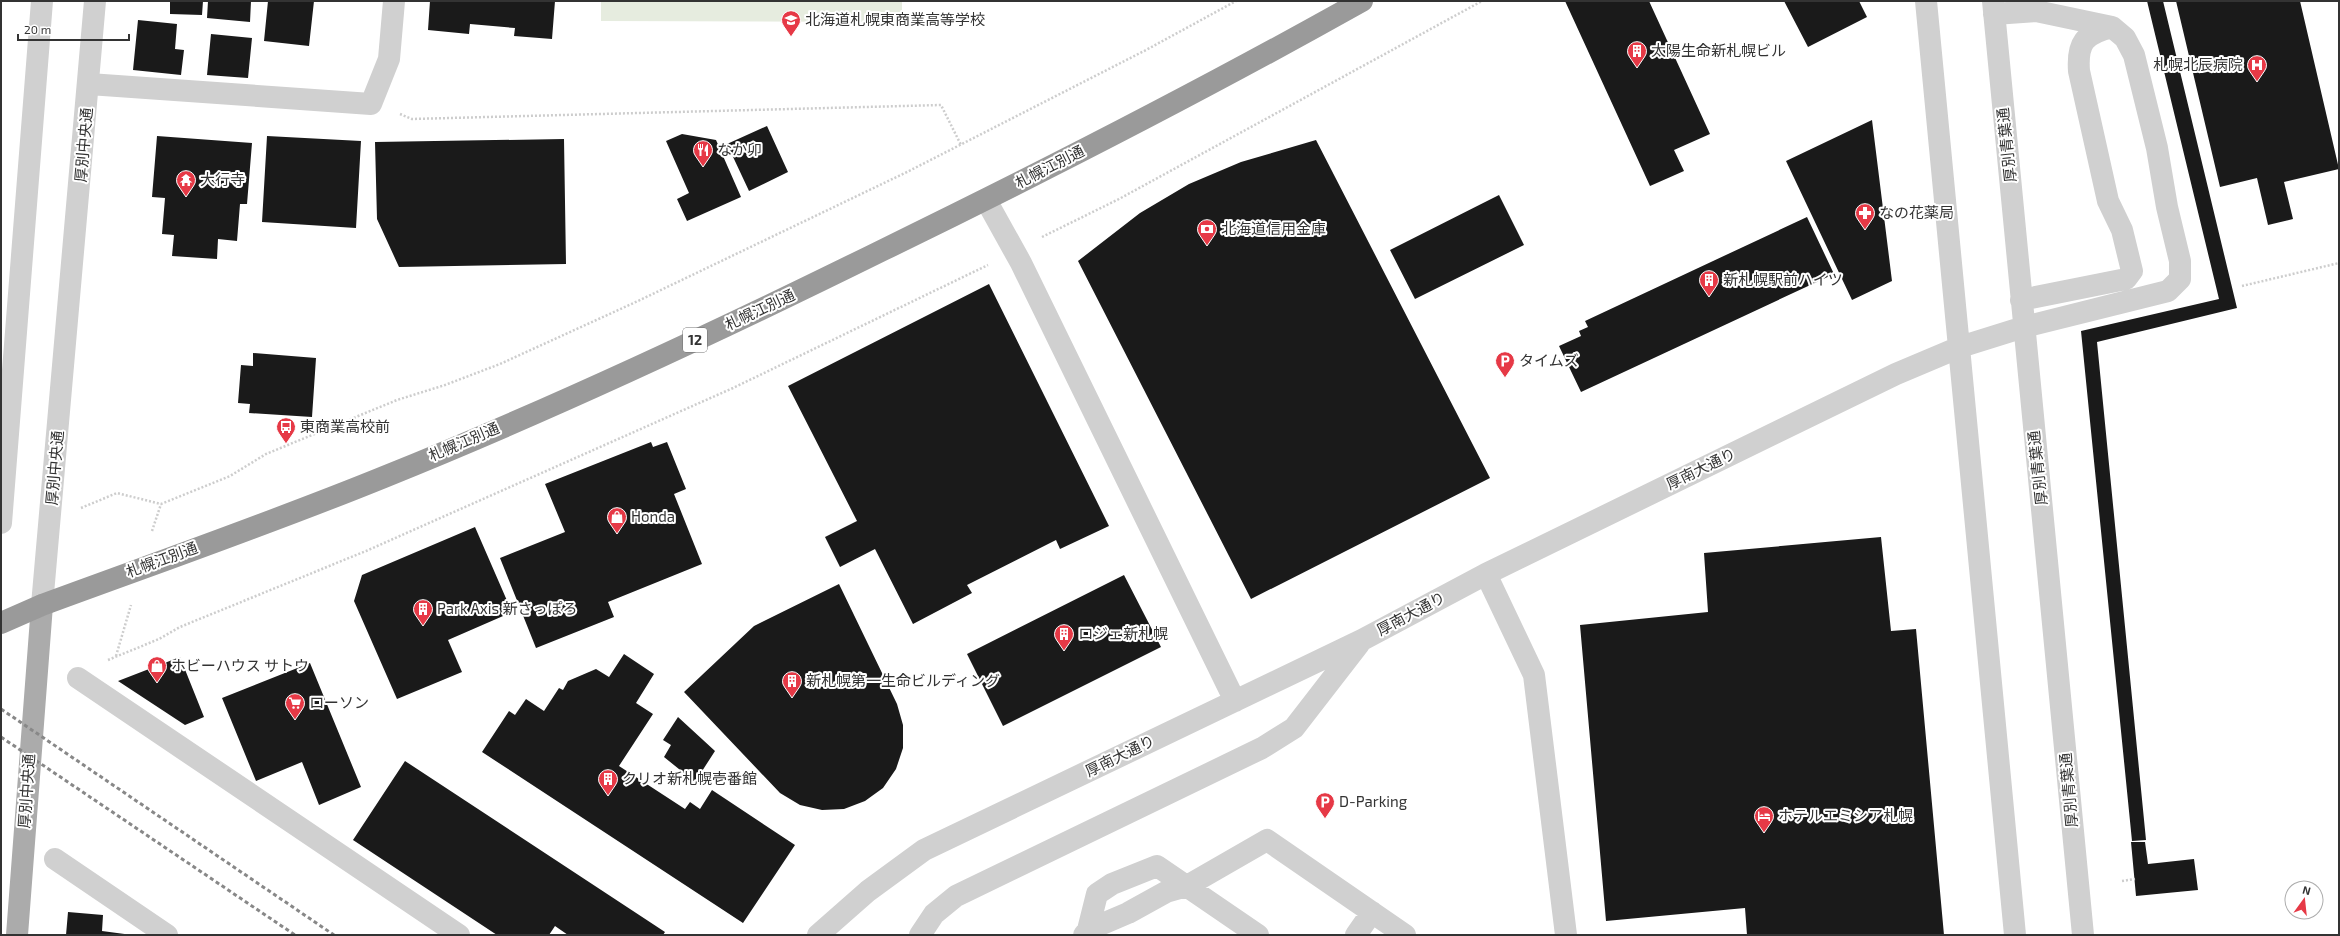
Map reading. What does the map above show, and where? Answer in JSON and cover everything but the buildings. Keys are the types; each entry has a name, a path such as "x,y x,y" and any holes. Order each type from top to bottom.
{"highway":[{"name":"札幌江別通","path":"1,623 42,605 384,477 621,375 797,292 986,200 1241,69 1362,1"}],"main road":[{"name":"厚別中央通","path":"17,935 42,605"}],"street":[{"path":"1,523 42,1"},
{"name":"厚別中央通","path":"42,605 89,84 95,1"},
{"path":"89,84 371,104 388,59 394,1"},
{"path":"1926,1 2015,935"},
{"path":"1994,8 2036,11 2112,27"},
{"name":"厚別青葉通","path":"1994,8 2083,935"},
{"path":"2022,300 2126,279 2132,271 2122,230 2108,201 2079,71 2077,53 2081,44 2089,35 2112,27"},
{"name":"厚南大通り","path":"818,935 868,891 924,850 1362,640 1486,574 1896,374 1960,347 2024,327 2168,291 2180,279 2180,261 2167,207 2157,148 2134,55 2125,38 2112,27"},
{"path":"986,200 1021,263 1234,701"},
{"path":"1486,574 1534,675 1566,935"},
{"path":"920,935 934,914 956,896 1262,748 1294,728 1362,640"},
{"path":"78,678 459,935"},
{"path":"1086,932 1128,913 1166,892 1187,886 1267,840 1405,935"},
{"path":"54,859 167,935"},
{"path":"1086,932 1097,894 1112,884 1157,866 1258,935"},
{"path":"1356,935 1372,912"}],"path":[{"path":"95,502 117,493 161,504 230,476 281,448 397,400 445,385 508,361 732,257 961,145 1146,50 1236,1"},
{"path":"1044,236 1194,158 1482,1"},
{"path":"371,104 412,119 941,105 961,145"},
{"path":"2242,286 2339,263"},
{"path":"159,639 180,627 366,552 733,388 989,265"},
{"path":"155,524 161,504"},
{"path":"115,656 121,638"},
{"path":"2122,881 2135,879"}],"shaded area":[{"path":"601,1 902,1 902,22 601,21"}],"railway":[{"path":"1,709 334,935"},
{"path":"1,737 295,935"}],"place":[{"name":"北海道札幌東商業高等学校","path":"791,37"},
{"name":"太陽生命新札幌ビル","path":"1637,68"},
{"name":"札幌北辰病院","path":"2257,82"},
{"name":"なか卯","path":"703,167"},
{"name":"大行寺","path":"186,197"},
{"name":"なの花薬局","path":"1865,230"},
{"name":"北海道信用金庫","path":"1207,246"},
{"name":"新札幌駅前ハイツ","path":"1709,297"},
{"name":"タイムズ","path":"1505,378"},
{"name":"東商業高校前","path":"286,444"},
{"name":"Honda","path":"617,534"},
{"name":"Park Axis 新さっぽろ","path":"423,626"},
{"name":"ロジェ新札幌","path":"1064,651"},
{"name":"ホビーハウス サトウ","path":"157,683"},
{"name":"新札幌第一生命ビルディング","path":"792,698"},
{"name":"ローソン","path":"295,720"},
{"name":"クリオ新札幌壱番館","path":"608,796"},
{"name":"D-Parking","path":"1325,819"},
{"name":"ホテルエミシア札幌","path":"1764,833"}]}
